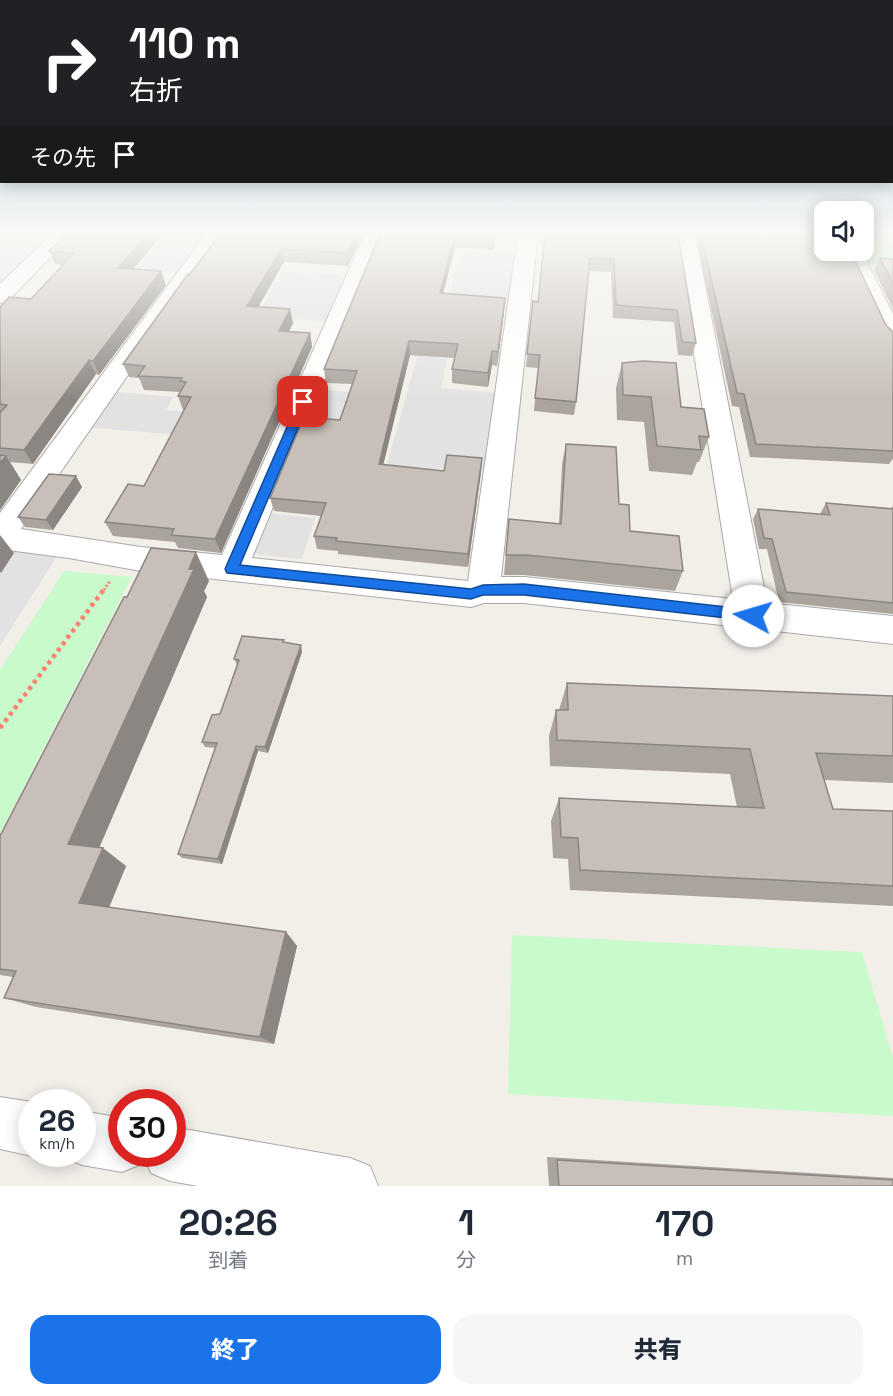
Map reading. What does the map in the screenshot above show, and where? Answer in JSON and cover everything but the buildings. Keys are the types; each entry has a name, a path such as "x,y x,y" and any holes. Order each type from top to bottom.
{"street":[{"path":"177,289 0,537 141,559 471,594 483,590 524,590 893,630"},
{"path":"232,569 351,289"},
{"path":"483,590 521,289"},
{"path":"695,289 753,616"},
{"path":"870,289 893,337"},
{"path":"0,1123 18,1126"},
{"path":"186,1157 350,1186"}],"path":[{"path":"0,728 112,578"}],"green space":[{"path":"64,571 132,577 0,833 0,670"},
{"path":"512,935 862,952 893,1058 893,1116 508,1094"}],"shaded area":[{"path":"272,289 344,289 330,322 262,316 261,309"},
{"path":"451,289 510,289 507,311 416,306 420,291 450,293"},
{"path":"440,341 437,358 447,359 441,388 497,393 487,472 440,468 437,483 383,479 417,357 331,350"},
{"path":"316,389 350,392 339,424 303,421"},
{"path":"109,391 173,397 166,410 218,415 205,437 83,427"},
{"path":"268,513 315,518 302,559 259,555 253,551"},
{"path":"0,548 59,553 0,646"}],"route":[{"path":"303,402 232,569 471,594 483,590 524,590 753,616"}]}
